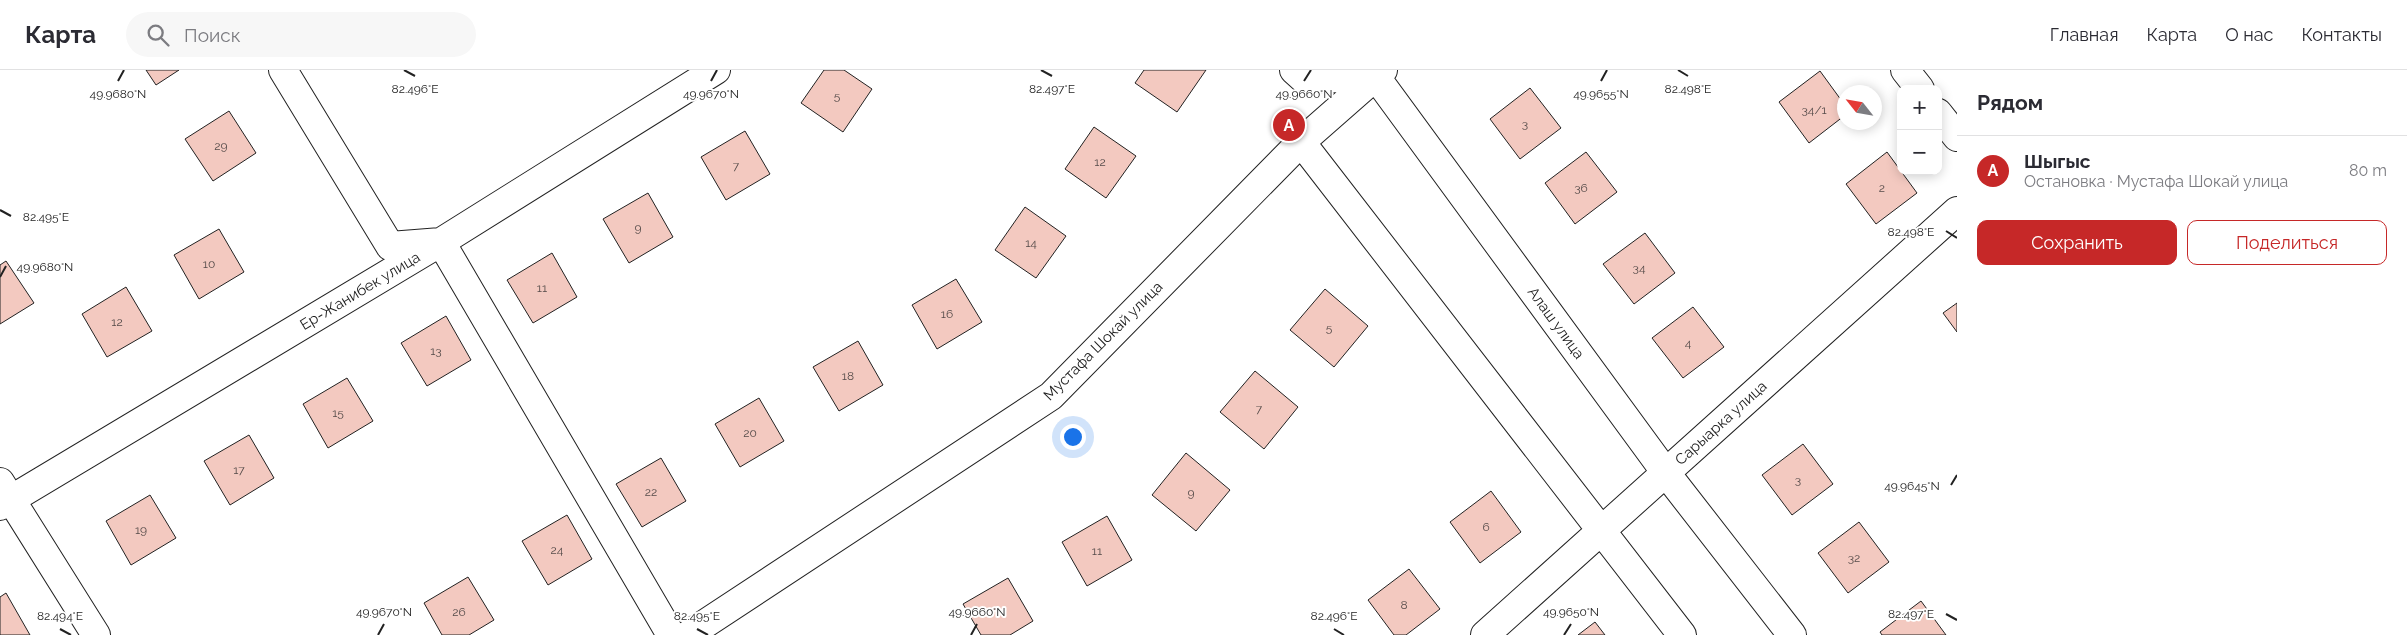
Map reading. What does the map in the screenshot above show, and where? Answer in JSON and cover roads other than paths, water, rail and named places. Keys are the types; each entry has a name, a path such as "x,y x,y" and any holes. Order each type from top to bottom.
{"street":[{"path":"284,70 390,246 441,242 671,635"},
{"name":"Ер-Жанибек улица","path":"4,496 441,242 716,70"},
{"path":"1294,70 1304,79 1380,73"},
{"path":"1905,70 1917,85"},
{"name":"Мустафа Шокай улица","path":"688,635 1051,396 1301,142 1380,73"},
{"name":"Алаш улица","path":"1380,73 1666,473 1792,635"},
{"path":"1942,118 1957,137"},
{"path":"1301,142 1682,635"},
{"name":"Сарыарка улица","path":"1485,635 1957,211"},
{"path":"4,496 96,635"}],"place":[{"name":"Шыгыс","path":"1289,125"}]}
